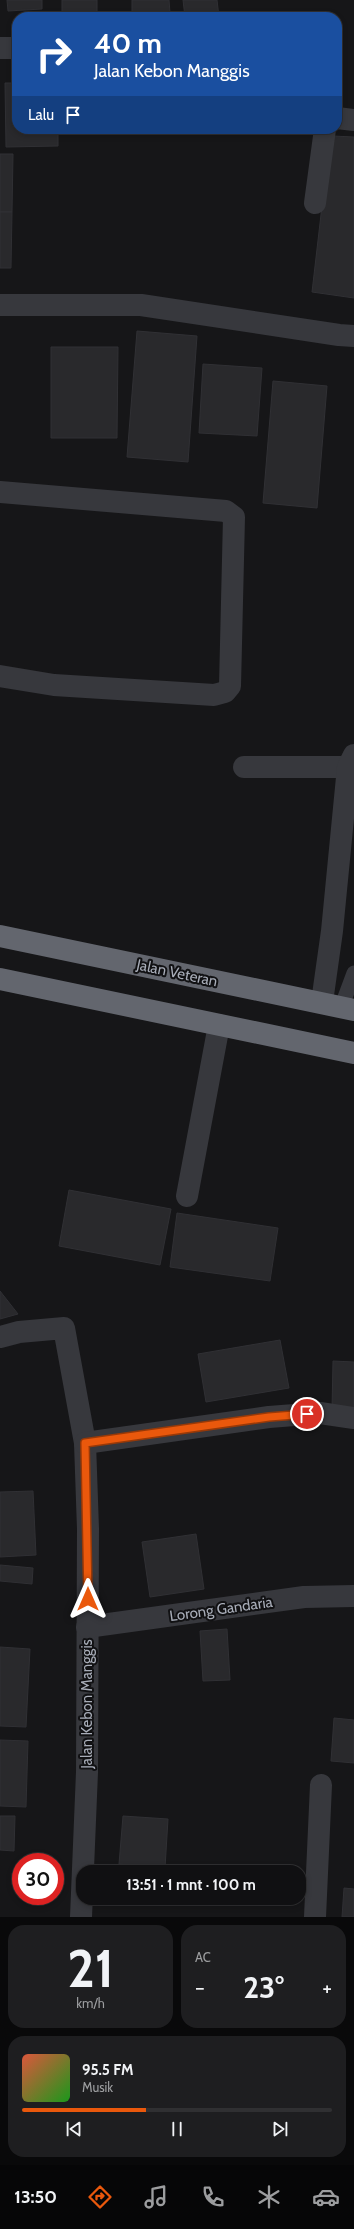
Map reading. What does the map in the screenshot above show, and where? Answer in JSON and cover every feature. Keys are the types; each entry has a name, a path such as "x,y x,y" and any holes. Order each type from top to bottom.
{"highway":[{"name":"Jalan Veteran","path":"0,936 339,1007"},
{"path":"0,979 354,1053"}],"street":[{"path":"0,48 12,48"},
{"path":"342,119 354,120"},
{"path":"315,203 324,134"},
{"path":"0,305 141,305 354,336"},
{"path":"0,492 226,511 234,517 230,686 225,692 214,695 54,685 0,676"},
{"path":"244,767 351,761 332,931 339,1007"},
{"path":"187,1196 219,1025"},
{"name":"Jalan Kebon Manggis","path":"0,1337 19,1332 64,1328 85,1443 88,1529 87,1772 81,1917"},
{"path":"85,1443 269,1417 320,1413 354,1418"},
{"name":"Lorong Gandaria","path":"88,1627 304,1597 354,1596"},
{"path":"315,1917 321,1785"}],"lane":[{"path":"339,1007 354,973"}],"building":[{"path":"7,0 42,0 42,9 8,11"},
{"path":"62,0 97,0 97,12 62,12"},
{"path":"132,0 169,0 170,12 132,12"},
{"path":"183,0 217,0 218,12 184,12"},
{"path":"5,83 12,83 12,134 58,134 58,146 6,147"},
{"path":"333,136 354,137 354,298 312,292 327,163"},
{"path":"0,154 13,154 12,212 0,212"},
{"path":"0,212 12,212 11,268 0,268"},
{"path":"137,331 197,336 188,462 127,457"},
{"path":"51,347 118,347 117,438 51,438"},
{"path":"203,364 262,368 257,436 199,433"},
{"path":"273,381 327,386 317,508 263,503"},
{"path":"69,1190 171,1209 160,1265 59,1246"},
{"path":"177,1213 278,1228 270,1281 170,1267"},
{"path":"0,1291 18,1314 0,1319"},
{"path":"280,1340 289,1388 206,1402 198,1354"},
{"path":"333,1361 354,1362 354,1410 332,1410"},
{"path":"33,1491 36,1555 0,1557 0,1492"},
{"path":"196,1534 204,1589 150,1597 142,1542"},
{"path":"0,1565 33,1568 32,1584 0,1581"},
{"path":"227,1629 230,1680 203,1681 200,1631"},
{"path":"0,1647 30,1649 26,1727 0,1726"},
{"path":"334,1718 354,1720 354,1763 331,1761"},
{"path":"0,1740 28,1741 26,1807 0,1806"},
{"path":"0,1816 15,1816 14,1851 0,1850"},
{"path":"123,1816 168,1819 165,1865 119,1864"},
{"path":"344,1888 354,1889 354,1917 342,1917"}],"route":[{"path":"88,1599 88,1529 85,1443 269,1417 307,1414"}]}
